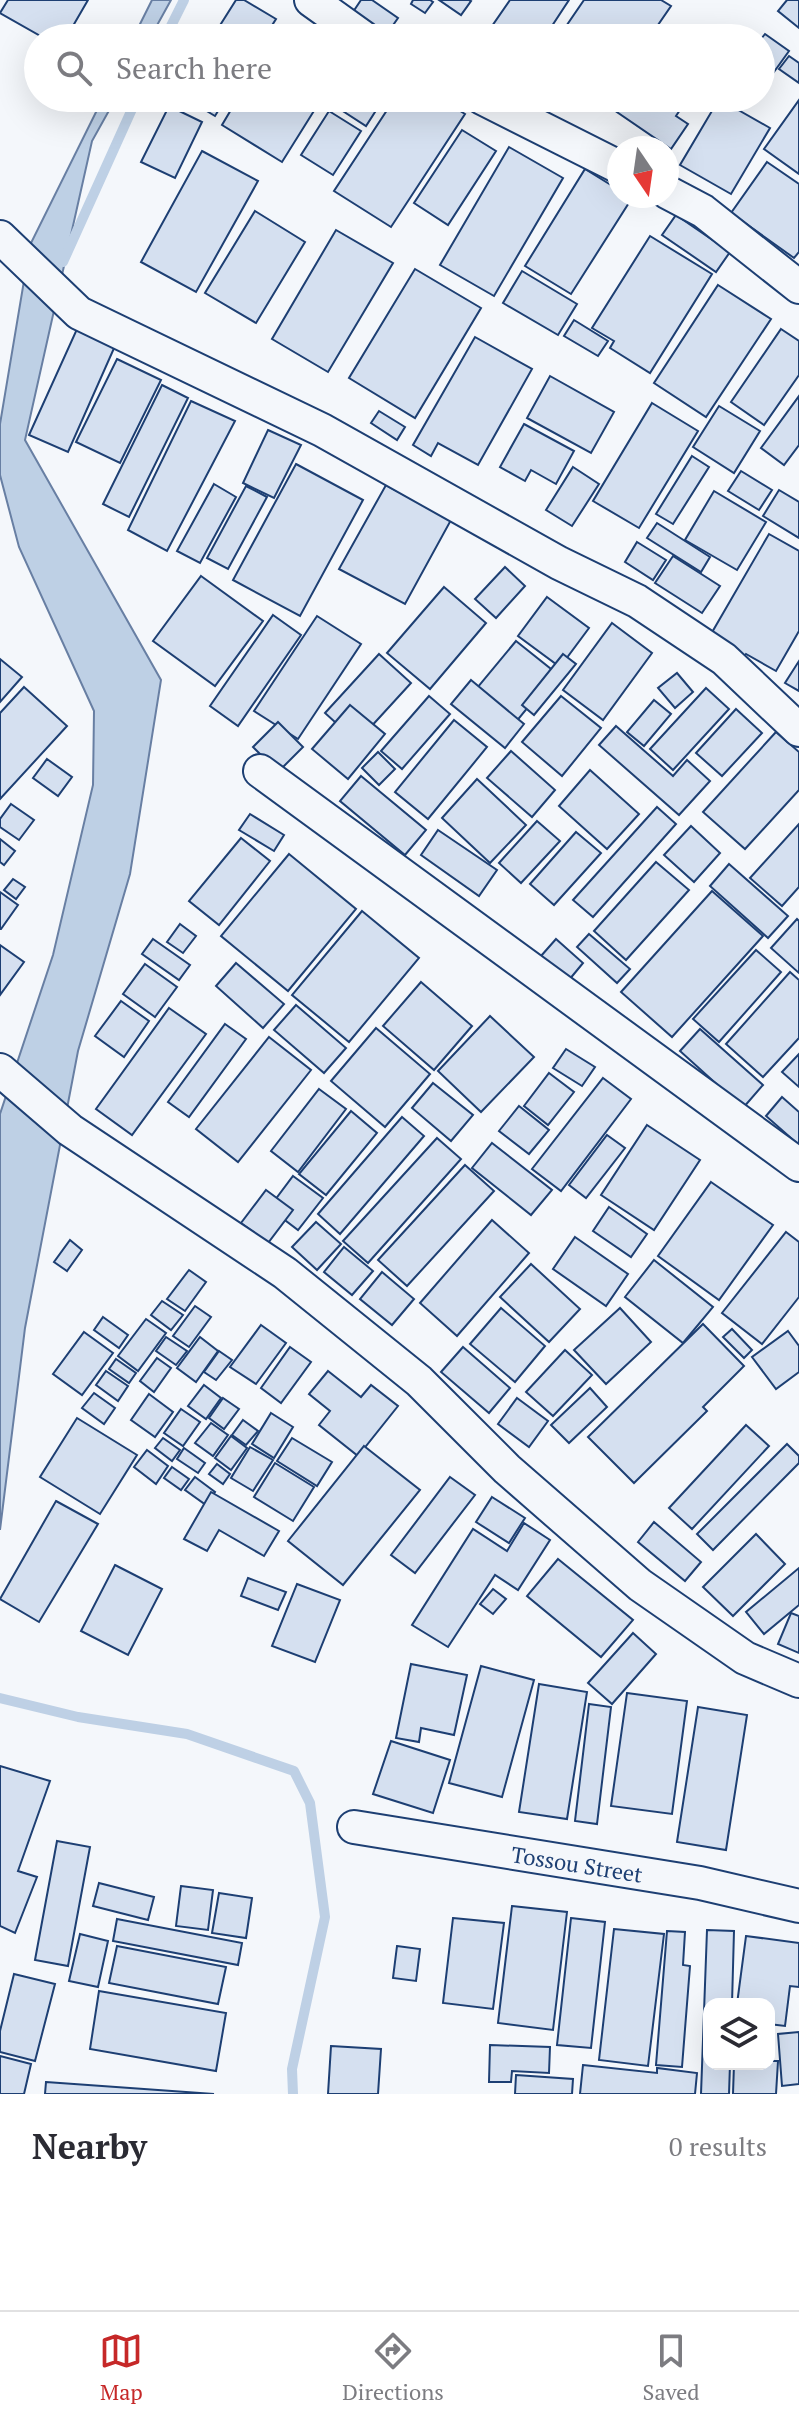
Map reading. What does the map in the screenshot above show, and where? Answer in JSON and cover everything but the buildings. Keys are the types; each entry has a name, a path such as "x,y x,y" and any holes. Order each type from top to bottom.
{"street":[{"path":"311,0 344,24"},
{"path":"510,112 607,161"},
{"path":"679,198 703,211 799,287"},
{"path":"1,237 79,313 322,430 559,563 637,601 724,659 799,730"},
{"path":"260,771 799,1165"},
{"path":"0,1070 70,1130 285,1273 419,1381 507,1469 640,1585 745,1658 799,1681"},
{"name":"Tossou Street","path":"354,1827 700,1883 799,1906"}],"water":[{"path":"152,0 171,0 158,24 140,24"},
{"path":"96,112 108,112 92,141 25,440 161,680 130,874 78,1051 25,1328 0,1530 0,1114 53,955 93,785 94,711 19,547 0,475 0,424 30,245"}],"waterway":[{"path":"172,24 184,0"},
{"path":"63,262 131,112"},
{"path":"0,1698 78,1717 187,1734 294,1771 310,1803 325,1917 292,2069 293,2094"}]}
